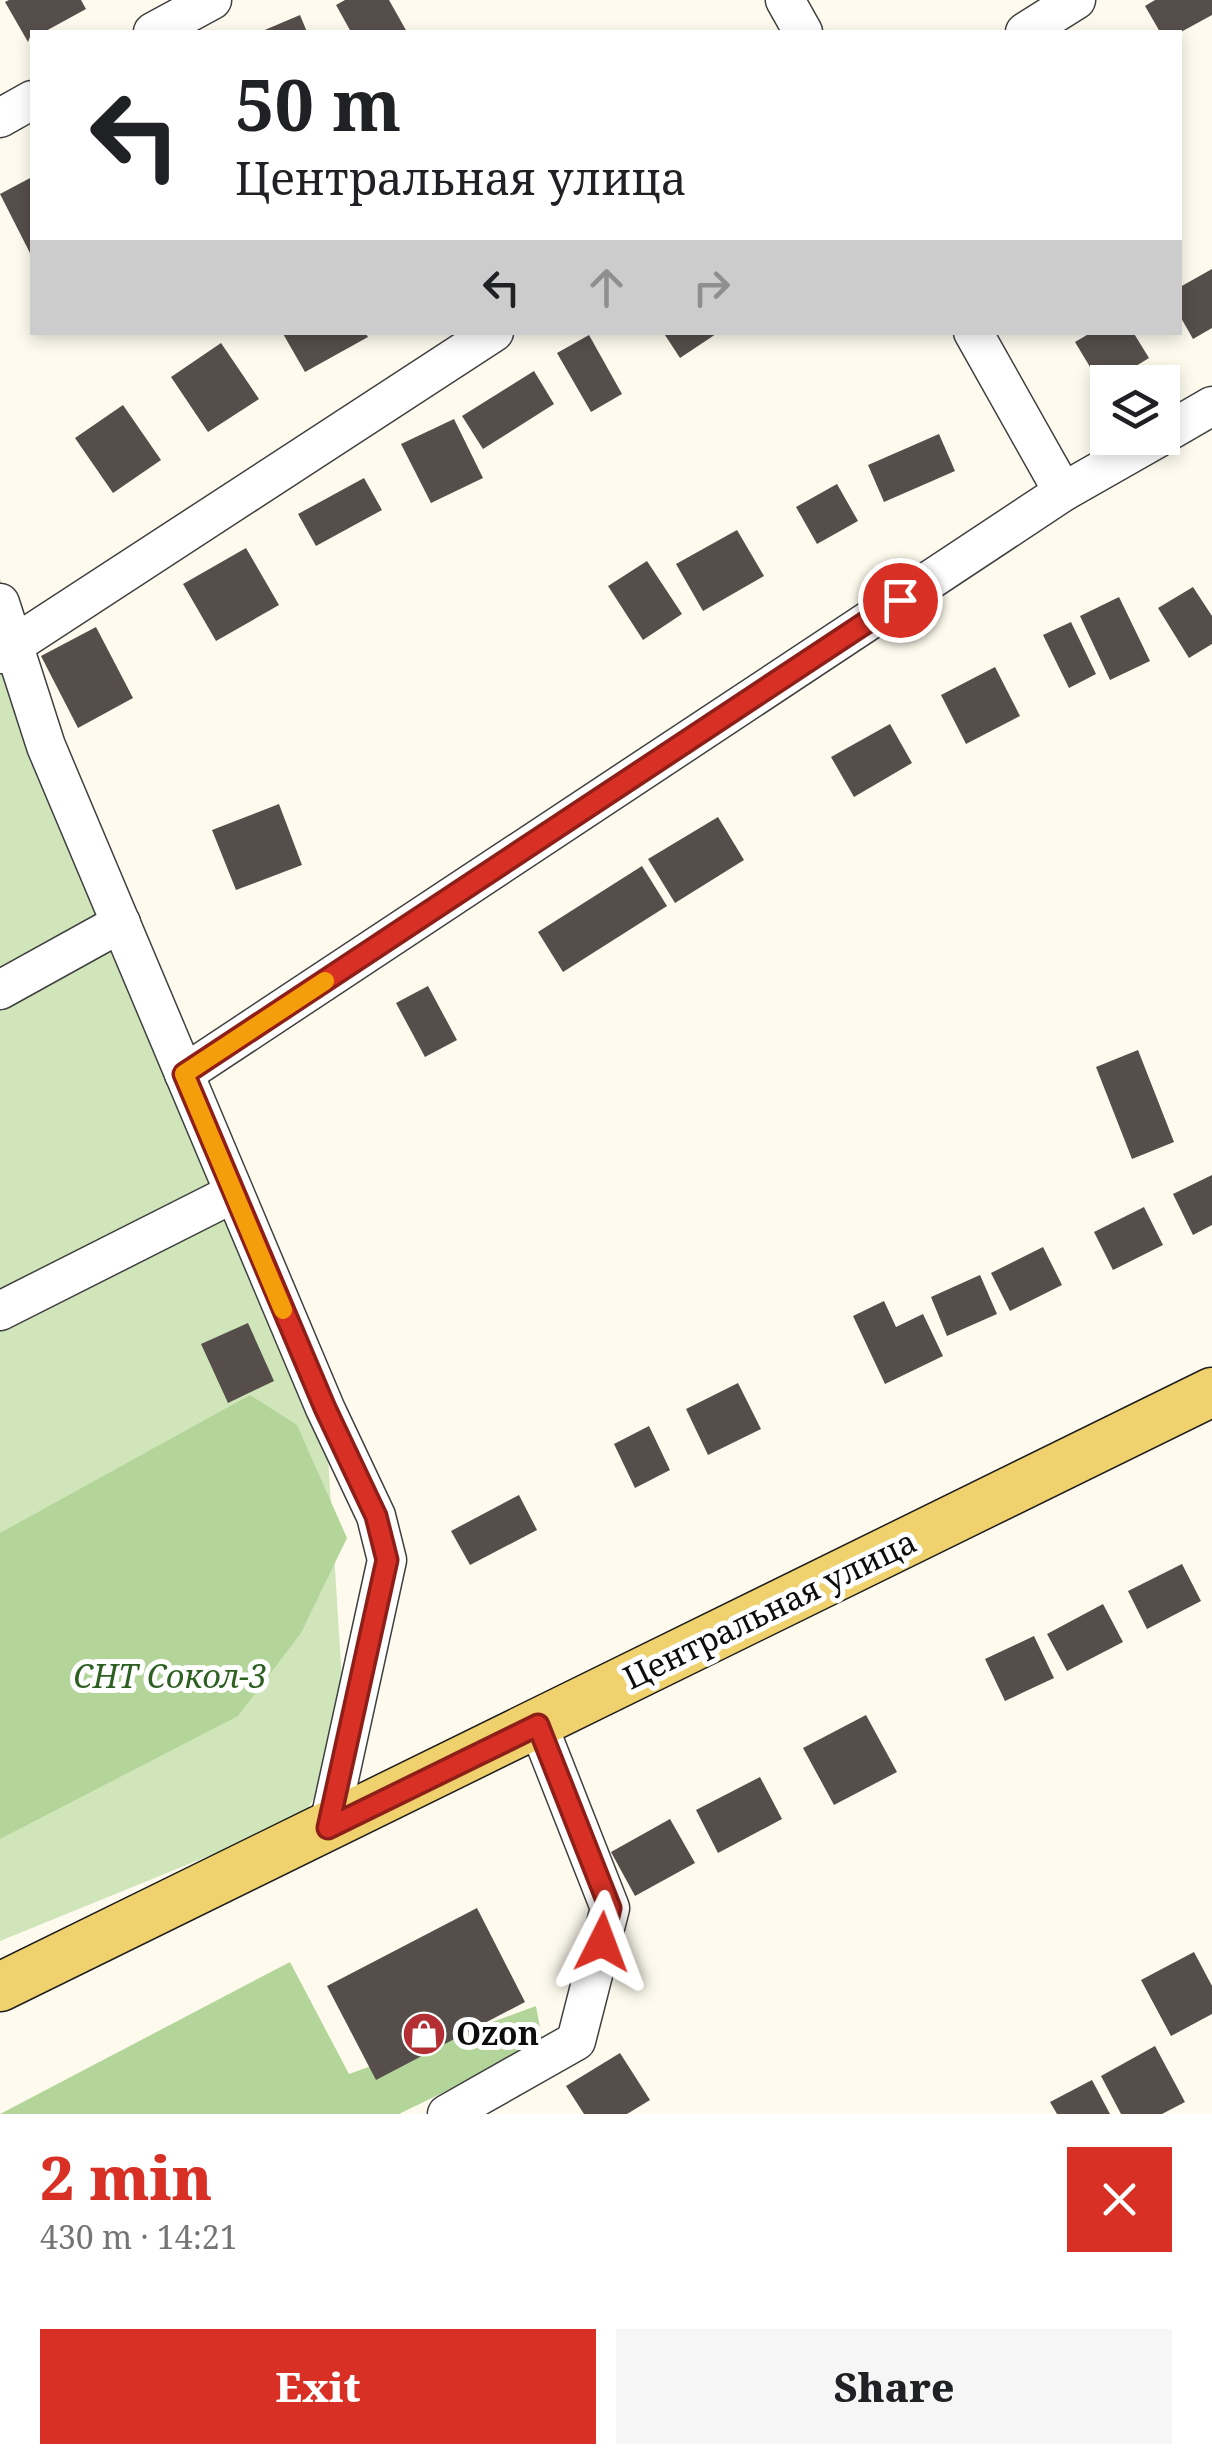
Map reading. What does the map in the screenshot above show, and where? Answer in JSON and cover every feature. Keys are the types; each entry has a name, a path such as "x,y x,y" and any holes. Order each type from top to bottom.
{"main road":[{"name":"Центральная улица","path":"0,1987 1212,1392"}],"street":[{"path":"157,30 212,0"},
{"path":"784,0 802,30"},
{"path":"1028,30 1076,0"},
{"path":"0,118 30,101"},
{"path":"8,649 489,335"},
{"path":"975,335 1063,492"},
{"path":"1180,424 1212,406"},
{"path":"184,1074 1063,492 1127,455"},
{"path":"0,602 8,649 46,746 325,1408 376,1516 387,1560 328,1828"},
{"path":"0,990 120,923"},
{"path":"0,1311 234,1193"},
{"path":"447,2114 576,2041 610,1908 538,1725"}],"green space":[{"name":"СНТ Сокол-3","path":"0,578 107,877 325,1408 346,1745 302,1818 0,1941"},
{"path":"250,1395 297,1425 347,1538 301,1633 238,1716 0,1839 0,1533"},
{"path":"290,1962 349,2074 536,2006 543,2044 399,2114 0,2114"}],"building":[{"path":"81,0 86,9 48,30 30,30 28,42 5,2"},
{"path":"345,0 389,0 406,30 350,30 336,5"},
{"path":"1155,0 1212,0 1212,15 1182,31 1159,30 1145,6"},
{"path":"300,15 306,30 265,30"},
{"path":"30,178 30,253 0,194"},
{"path":"1212,269 1212,328 1193,339 1182,320 1182,286"},
{"path":"284,335 368,337 305,372"},
{"path":"589,335 622,394 591,412 557,353"},
{"path":"665,335 714,335 680,358"},
{"path":"1087,335 1135,335 1149,358 1138,365 1090,367 1075,342"},
{"path":"221,343 259,399 208,432 171,377"},
{"path":"534,371 554,404 483,449 462,416"},
{"path":"123,405 161,460 113,493 75,438"},
{"path":"454,419 483,478 431,503 401,444"},
{"path":"939,434 955,471 884,502 868,465"},
{"path":"364,478 382,510 316,546 298,514"},
{"path":"837,484 858,521 817,544 796,507"},
{"path":"737,530 764,576 703,611 676,564"},
{"path":"246,548 279,605 216,641 183,584"},
{"path":"647,561 682,614 643,640 608,586"},
{"path":"1193,587 1212,616 1212,644 1189,658 1158,608"},
{"path":"1119,597 1150,661 1110,680 1080,616"},
{"path":"1071,622 1096,674 1069,688 1043,635"},
{"path":"96,627 133,698 78,728 41,656"},
{"path":"995,667 1020,716 966,744 941,695"},
{"path":"890,724 912,763 854,797 831,757"},
{"path":"279,804 302,865 236,890 212,830"},
{"path":"718,817 744,860 675,903 648,859"},
{"path":"642,866 667,906 563,972 538,932"},
{"path":"428,986 457,1040 425,1057 396,1003"},
{"path":"1138,1050 1174,1142 1132,1159 1096,1067"},
{"path":"1212,1175 1212,1225 1193,1235 1173,1194"},
{"path":"1144,1207 1163,1245 1113,1270 1094,1232"},
{"path":"1043,1247 1062,1285 1010,1311 991,1273"},
{"path":"980,1275 997,1314 947,1336 931,1297"},
{"path":"884,1301 896,1327 923,1314 943,1356 885,1384 853,1316"},
{"path":"248,1323 274,1381 228,1403 201,1344"},
{"path":"738,1383 761,1429 708,1455 686,1409"},
{"path":"649,1426 670,1470 635,1488 614,1444"},
{"path":"519,1495 537,1530 470,1565 451,1531"},
{"path":"1182,1564 1201,1601 1147,1629 1128,1591"},
{"path":"1103,1604 1123,1642 1067,1671 1047,1634"},
{"path":"1034,1636 1054,1678 1005,1701 985,1659"},
{"path":"866,1715 897,1772 834,1805 803,1748"},
{"path":"760,1777 782,1819 718,1853 696,1810"},
{"path":"670,1819 695,1863 635,1896 611,1852"},
{"path":"477,1908 525,2002 376,2080 327,1986"},
{"path":"1194,1952 1212,1986 1212,2014 1171,2036 1141,1980"},
{"path":"1155,2046 1185,2102 1162,2114 1121,2114 1101,2076"},
{"path":"620,2053 650,2100 627,2114 584,2114 566,2086"},
{"path":"1092,2080 1110,2114 1057,2114 1050,2102"}],"slow traffic":[{"path":"283,1310 184,1074 325,981"}],"place":[{"name":"Ozon","path":"424,2034"}],"route":[{"path":"602,1942 610,1908 538,1725 328,1828 387,1560 376,1516 325,1408 184,1074 900,600"}]}
